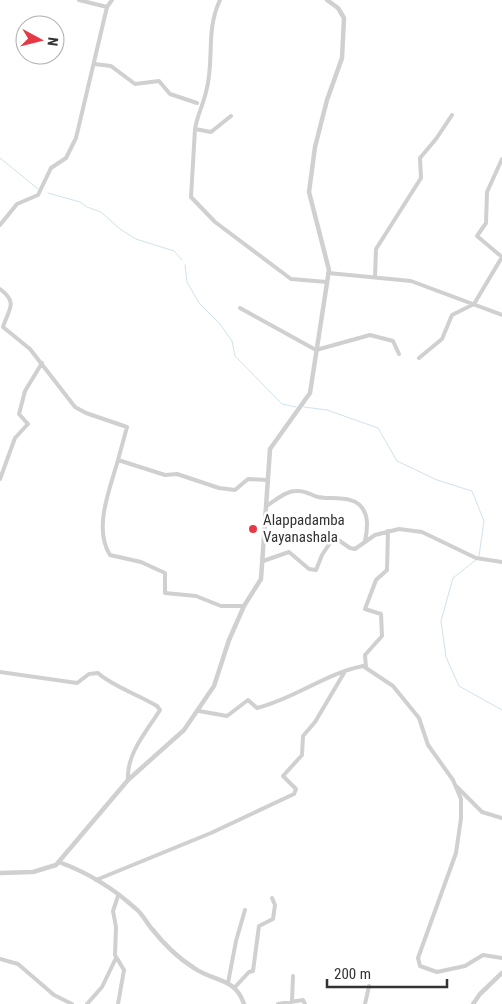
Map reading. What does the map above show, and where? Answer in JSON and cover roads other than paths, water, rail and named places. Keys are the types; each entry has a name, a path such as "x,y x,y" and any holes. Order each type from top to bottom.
{"street":[{"path":"79,0 107,7"},
{"path":"0,225 17,204 38,195 52,168 71,152 107,7 112,0"},
{"path":"220,0 210,28 210,60 206,93 197,113 191,197 215,222 291,278 327,282"},
{"path":"0,873 33,872 59,862 128,780 184,730 199,711 214,686 229,640 244,606 262,579 270,449 310,393 327,282 328,273 309,192 315,147 327,100 342,58 344,18 338,8 327,0"},
{"path":"94,64 111,66 135,84 159,81 170,94 197,103"},
{"path":"375,277 376,249 421,178 420,158 452,115"},
{"path":"195,129 211,132 231,116"},
{"path":"419,358 442,339 452,315 474,304 502,257 477,236 486,223 488,192 502,159"},
{"path":"328,273 411,281 502,315"},
{"path":"0,289 11,300 12,309 3,327 30,349 63,394 75,407 86,414 127,427 105,508 103,543 110,555 141,562 165,573 165,592 196,596 221,606 244,606"},
{"path":"240,308 316,350 370,335 393,341 399,354"},
{"path":"0,479 14,438 28,424 19,414 25,391 42,363"},
{"path":"118,460 165,475 177,474 220,488 235,490 248,479 267,480"},
{"path":"266,506 285,494 296,491 311,493 317,497 340,498 355,502 364,510 367,528 366,541"},
{"path":"263,561 289,552 309,569 316,570 322,555 334,537 350,548 356,549 375,535 399,529 422,532 478,558 502,562"},
{"path":"366,668 364,655 382,636 381,614 365,609 376,580 387,570 388,531"},
{"path":"199,711 227,716 248,700 256,708 271,705 307,689 328,676 344,673 351,669 366,668 393,686 419,718 428,745 454,784 482,812 502,818"},
{"path":"0,672 76,683 89,674 98,673 109,683 117,684 157,706 160,710 131,756 127,770 128,780"},
{"path":"96,880 202,837 294,794 296,789 283,776 302,755 303,736 315,722 344,673"},
{"path":"454,784 461,805 456,854 421,948 418,958 420,966 437,972 464,966 483,955 502,958"},
{"path":"59,862 96,880 136,908 166,945 194,968 236,987 241,993 244,1004"},
{"path":"88,1004 102,987 116,958 116,927 113,911 118,896"},
{"path":"236,987 249,972 253,971 259,926 273,919 275,905 272,898"},
{"path":"228,983 236,941 245,910"},
{"path":"116,958 124,970 118,1004"},
{"path":"0,959 18,964 54,995 72,1004"},
{"path":"473,1004 480,994 502,973"},
{"path":"292,1001 293,976"},
{"path":"365,1004 369,986"},
{"path":"278,1004 304,1000 305,1004"}],"waterway":[{"path":"0,158 38,189"},
{"path":"48,193 80,202 87,207 101,212 120,229 136,239 174,251 182,260"},
{"path":"185,265 187,282 199,303 220,324 232,341 235,356 282,404 296,407"},
{"path":"304,407 327,410 378,428 397,461 437,480 472,491 484,521 479,556"},
{"path":"477,559 453,578 441,621 446,657 459,686 502,710"}],"place":[{"name":"Alappadamba Vayanashala","path":"253,529"}]}
